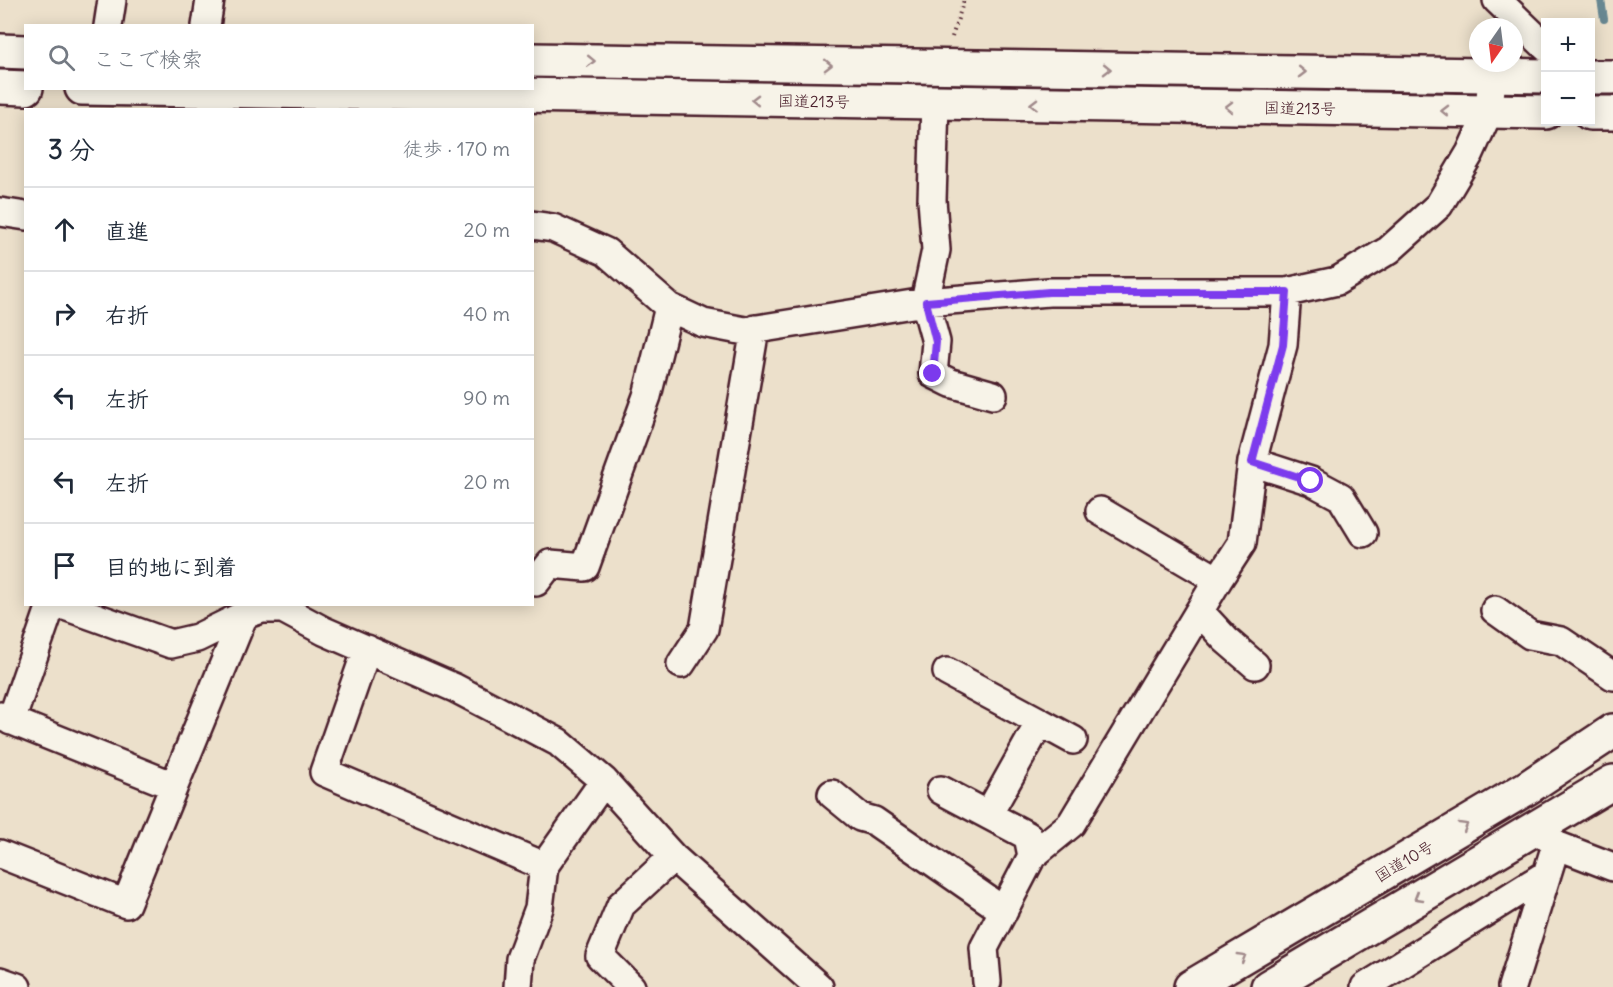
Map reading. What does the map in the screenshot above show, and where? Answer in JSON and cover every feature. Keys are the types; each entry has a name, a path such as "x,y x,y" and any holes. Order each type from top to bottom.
{"highway":[{"path":"0,51 24,52"},
{"path":"534,60 1541,76"},
{"path":"1595,77 1613,77"},
{"path":"0,87 24,88"},
{"name":"国道213号","path":"196,90 1541,112"},
{"path":"1595,113 1613,113"},
{"name":"国道10号","path":"1191,987 1527,788 1613,731"},
{"path":"1268,987 1546,836 1613,782"}],"street":[{"path":"108,24 112,0"},
{"path":"206,24 210,0"},
{"path":"1497,0 1541,43"},
{"path":"534,225 553,228 606,252 669,308 703,323 745,331 926,302 1049,292 1287,292 1337,281 1389,250 1439,205 1470,153 1489,111 1492,75"},
{"path":"935,103 932,200 936,250 926,302 936,342 933,374 951,383 993,395"},
{"path":"0,212 24,216"},
{"path":"987,985 984,948 1032,856 1071,824 1242,543 1252,462 1283,345 1287,292"},
{"path":"534,581 536,582 550,564 585,567 647,396 669,308"},
{"path":"681,664 704,629 755,329"},
{"path":"1252,462 1311,481 1341,497 1363,533"},
{"path":"1101,511 1218,580"},
{"path":"57,606 48,614 5,718 174,786"},
{"path":"65,606 171,644 197,638 256,609 283,609 455,688 558,742 604,781 673,857 819,987"},
{"path":"0,854 126,904 174,786 256,609"},
{"path":"1495,610 1530,635 1561,641 1613,676"},
{"path":"1200,612 1226,640 1256,666"},
{"path":"367,649 324,772 544,866"},
{"path":"947,672 1073,740"},
{"path":"988,815 1040,722"},
{"path":"518,987 520,959 539,908 544,866 604,781"},
{"path":"941,790 1028,836 1032,856"},
{"path":"832,794 860,817 874,821 1004,911"},
{"path":"1512,987 1547,874 1546,836 1613,867"},
{"path":"631,987 600,956 621,905 673,857"},
{"path":"1365,987 1547,874"},
{"path":"0,981 17,987"}],"path":[{"path":"943,66 964,0"}],"waterway":[{"path":"1601,0 1604,19"}],"route":[{"path":"933,374 936,342 926,302 1049,292 1287,292 1283,345 1252,462 1311,481"}]}
